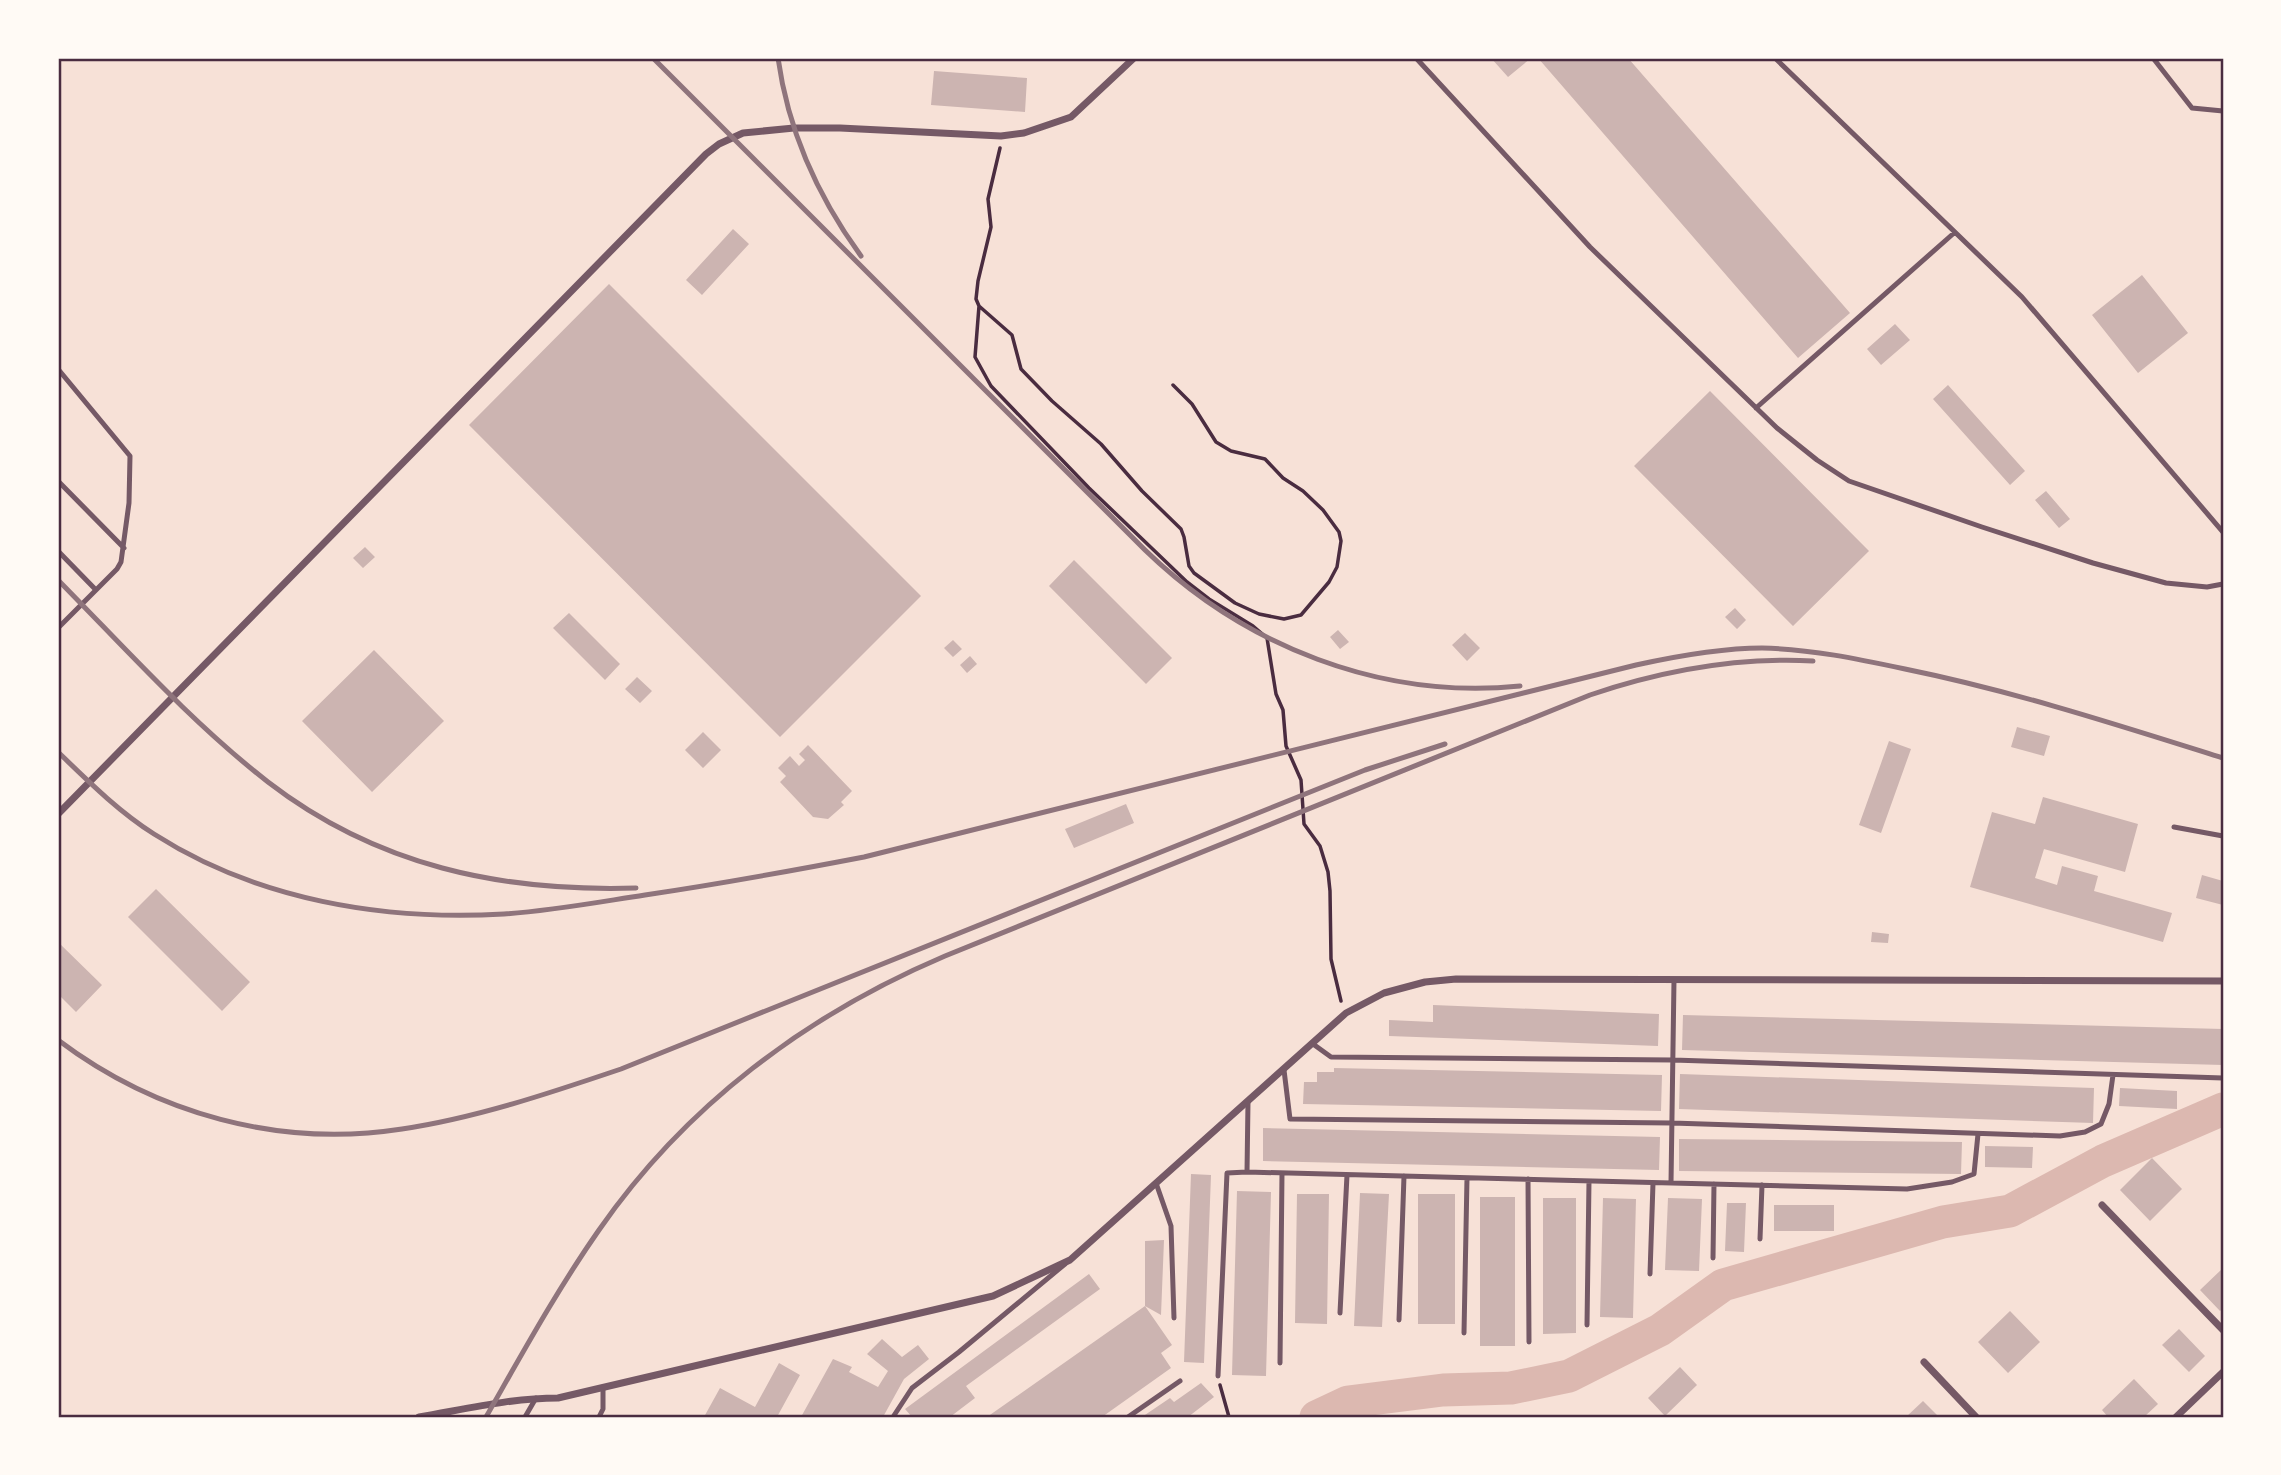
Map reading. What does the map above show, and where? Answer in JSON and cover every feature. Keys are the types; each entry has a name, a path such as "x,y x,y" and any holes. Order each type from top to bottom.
{"street":[{"path":"58,814 706,153 732,137 758,131 811,127 1001,136 1034,130 1072,117 1134,58"},
{"path":"419,1417 494,1403 558,1398 993,1296 1070,1260 1346,1013 1384,993 1425,982 1456,979 2223,981"},
{"path":"2102,1205 2223,1330"},
{"path":"1924,1362 1976,1417"},
{"path":"2176,1417 2223,1372"}],"lane":[{"path":"1416,58 1590,247 1756,408 1817,460 1849,481 2093,563 2166,583 2207,587 2223,583"},
{"path":"1775,58 2022,297 2223,532"},
{"path":"2153,58 2192,108 2223,111"},
{"path":"1756,408 1954,233"},
{"path":"58,369 130,456 130,503 124,548 117,569 58,628"},
{"path":"58,481 124,548"},
{"path":"58,551 96,590"},
{"path":"2174,827 2223,836"},
{"path":"1671,1183 1674,980"},
{"path":"1313,1044 1331,1057 1673,1060 2223,1078"},
{"path":"1283,1070 1290,1119 1672,1123 2060,1136 2085,1132 2101,1124 2109,1104 2113,1075"},
{"path":"1247,1172 1248,1102"},
{"path":"1218,1376 1227,1172 1907,1189 1952,1182 1974,1174 1978,1134"},
{"path":"1280,1363 1282,1173"},
{"path":"1340,1313 1347,1175"},
{"path":"1399,1320 1404,1176"},
{"path":"1464,1333 1467,1178"},
{"path":"1528,1179 1530,1342"},
{"path":"1587,1325 1589,1181"},
{"path":"1156,1183 1171,1226 1174,1318"},
{"path":"1650,1274 1653,1183"},
{"path":"1713,1258 1714,1184"},
{"path":"1760,1239 1762,1185"},
{"path":"893,1417 912,1388 1070,1260"},
{"path":"1128,1417 1180,1381"},
{"path":"598,1417 603,1409 603,1387"},
{"path":"526,1417 536,1398"}],"path":[{"path":"1001,136 988,199 991,227 978,281 976,299 979,306 1012,335 1021,369 1052,401 1101,444 1142,491 1181,529 1189,565 1194,573 1234,603 1259,614 1284,618 1301,615 1324,589 1338,567 1341,541 1339,532 1323,510 1303,491 1283,478 1265,459 1231,451 1216,442 1192,404 1173,385"},
{"path":"979,306 975,357 991,386 1089,488 1187,582 1253,626 1266,638 1276,694 1283,710 1286,746 1301,780 1301,816 1320,846 1328,872 1331,891 1331,959 1338,995 1346,1013"},
{"path":"1218,1376 1228,1417"}],"building":[{"path":"1491,58 1531,58 1508,77"},
{"path":"1538,58 1628,58 1850,313 1798,358"},
{"path":"934,71 1027,78 1025,112 931,105"},
{"path":"733,229 749,244 702,295 686,280"},
{"path":"2142,275 2188,333 2138,373 2092,315"},
{"path":"609,284 921,596 780,737 469,425"},
{"path":"1895,324 1910,340 1881,365 1867,349"},
{"path":"1948,385 2025,471 2010,485 1933,399"},
{"path":"1710,391 1869,551 1793,626 1634,466"},
{"path":"2046,491 2070,519 2059,528 2035,500"},
{"path":"365,547 375,557 363,568 353,558"},
{"path":"1074,560 1172,658 1146,684 1049,586"},
{"path":"1735,608 1746,620 1737,629 1725,617"},
{"path":"569,613 620,664 605,680 553,628"},
{"path":"1338,630 1349,642 1340,649 1330,637"},
{"path":"1465,633 1480,648 1467,661 1452,645"},
{"path":"953,640 962,649 953,657 944,648"},
{"path":"374,650 444,721 372,792 302,721"},
{"path":"970,656 977,664 967,673 960,665"},
{"path":"637,677 652,691 640,703 625,689"},
{"path":"2017,727 2050,736 2044,756 2011,747"},
{"path":"703,732 721,750 703,768 685,750"},
{"path":"1889,741 1911,749 1881,833 1859,825"},
{"path":"808,745 852,791 841,802 844,805 828,819 813,817 780,782 786,776 778,768 790,756 799,766 805,760 799,754"},
{"path":"2043,797 2138,824 2125,872 2044,849 2035,878 2057,885 2062,866 2098,876 2094,891 2172,913 2163,942 1970,887 1992,812 2035,824"},
{"path":"1126,804 1134,823 1074,848 1065,829"},
{"path":"2202,875 2223,881 2223,905 2196,898"},
{"path":"156,889 250,982 222,1011 128,917"},
{"path":"1872,932 1889,934 1888,943 1871,942"},
{"path":"58,942 102,985 76,1012 58,994"},
{"path":"1433,1005 1659,1014 1658,1046 1389,1036 1389,1020 1433,1022"},
{"path":"1683,1015 2223,1029 2223,1065 1682,1050"},
{"path":"1334,1068 1662,1075 1661,1111 1303,1104 1304,1082 1317,1082 1317,1072 1334,1072"},
{"path":"1680,1074 2094,1088 2093,1123 1679,1109"},
{"path":"2120,1088 2177,1091 2177,1109 2119,1106"},
{"path":"1263,1128 1660,1137 1659,1170 1263,1161"},
{"path":"1679,1139 1962,1142 1961,1174 1679,1171"},
{"path":"1985,1146 2033,1147 2032,1168 1985,1167"},
{"path":"2152,1158 2182,1189 2150,1221 2120,1190"},
{"path":"1191,1174 1211,1175 1204,1363 1184,1362"},
{"path":"1237,1191 1271,1192 1266,1376 1232,1375"},
{"path":"1360,1193 1389,1194 1382,1327 1354,1326"},
{"path":"1297,1194 1329,1194 1327,1324 1295,1323"},
{"path":"1418,1194 1455,1194 1455,1324 1418,1324"},
{"path":"1480,1197 1515,1197 1515,1346 1480,1346"},
{"path":"1543,1198 1576,1198 1576,1333 1543,1334"},
{"path":"1603,1198 1636,1199 1633,1318 1600,1317"},
{"path":"1668,1198 1702,1199 1699,1271 1665,1270"},
{"path":"1727,1203 1746,1203 1744,1252 1725,1251"},
{"path":"1774,1205 1834,1205 1834,1231 1774,1231"},
{"path":"1164,1240 1161,1315 1145,1306 1145,1241"},
{"path":"2223,1268 2223,1308 2220,1311 2200,1290"},
{"path":"1089,1274 1100,1289 966,1386 975,1398 950,1417 912,1417 905,1409"},
{"path":"1145,1306 1172,1345 1161,1353 1171,1368 1102,1417 987,1417"},
{"path":"2010,1311 2040,1342 2008,1373 1978,1342"},
{"path":"2179,1329 2205,1356 2189,1372 2162,1345"},
{"path":"882,1339 902,1357 918,1345 929,1359 904,1379 883,1417 801,1417 833,1359 852,1367 849,1372 878,1387 888,1371 867,1354"},
{"path":"779,1363 800,1375 777,1417 704,1417 720,1388 755,1407"},
{"path":"1680,1367 1697,1385 1665,1416 1648,1398"},
{"path":"2134,1379 2158,1404 2144,1417 2108,1417 2102,1410"},
{"path":"1201,1383 1214,1397 1188,1417 1142,1417 1170,1398 1174,1402"},
{"path":"1923,1401 1939,1417 1906,1417"}],"waterway":[{"path":"1316,1417 1348,1402 1443,1390 1511,1388 1569,1376 1660,1330 1723,1285 1943,1222 2010,1211 2103,1161 2223,1109"}],"railway":[{"path":"653,58 1145,550 1184,584 1226,614 1271,639 1317,659 1366,674 1417,684 1468,688 1520,686"},
{"path":"778,58 789,111 807,162 831,210 861,256"},
{"path":"58,580 212,735 268,782 310,811 352,835 397,854 442,868 489,878 537,885 636,888"},
{"path":"58,752 128,816 194,857 235,875 322,901 413,914 458,915 522,913 575,906 864,857 1636,665 1730,649 1762,648 1816,652 1945,678 2065,709 2223,758"},
{"path":"486,1417 569,1276 633,1185 670,1143 710,1104 797,1036 844,1006 945,956 1590,695 1644,679 1700,667 1756,661 1813,661"},
{"path":"58,1040 96,1066 177,1106 265,1129 310,1134 356,1134 430,1124 485,1112 621,1069 1365,770 1445,744"}]}
